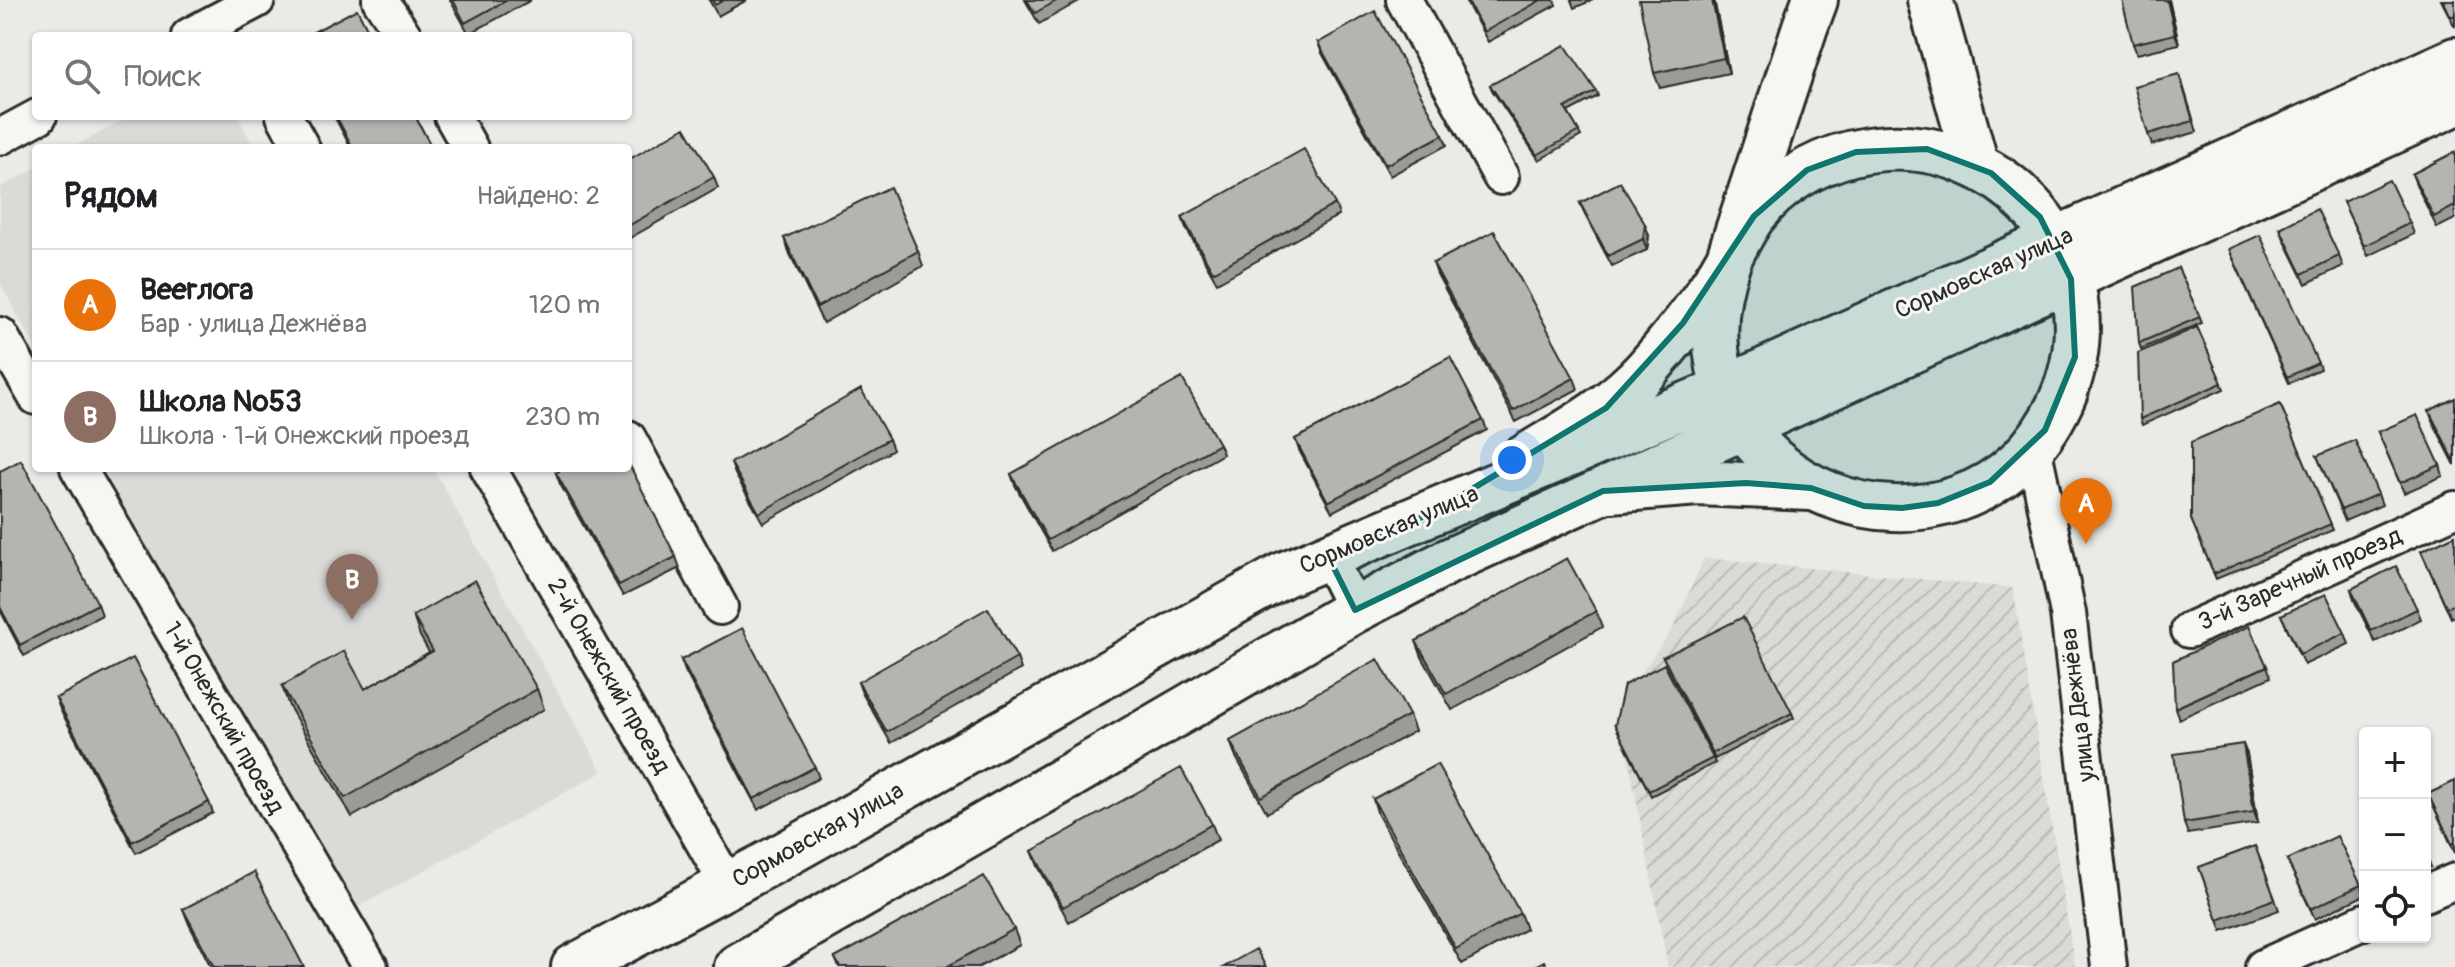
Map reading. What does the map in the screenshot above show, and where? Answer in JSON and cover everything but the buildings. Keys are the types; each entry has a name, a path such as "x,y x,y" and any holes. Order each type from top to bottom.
{"main road":[{"path":"1434,512 1606,408 1646,370 1728,261 1754,216 1778,191 1807,170 1840,156 1874,149 1909,148 1944,153 1976,165 2017,193 2064,260 2077,318 2070,377 2055,413 2033,446 1990,482 1929,505 1864,506 1811,488 1780,468 1734,408 1715,325 1720,282 1728,261 1815,0"},
{"path":"1930,0 1976,165"},
{"name":"Сормовская улица","path":"2064,260 2455,60"},
{"name":"Сормовская улица","path":"574,967 728,885 1283,575 1434,512 1734,408 2064,260 2455,103"},
{"name":"Сормовская улица","path":"737,967 790,955 1068,777 1355,610 1449,561 1603,491 1734,408"},
{"path":"1603,491 1698,483 1811,488"}],"street":[{"path":"209,23 257,0"},
{"path":"380,0 401,32"},
{"path":"1404,0 1501,177"},
{"path":"0,137 32,120"},
{"path":"286,120 300,144"},
{"path":"454,120 468,144"},
{"path":"0,335 32,390"},
{"path":"632,445 720,607"},
{"name":"улица Дежнёва","path":"2033,446 2068,613 2109,967"},
{"name":"1-й Онежский проезд","path":"80,472 370,967"},
{"name":"2-й Онежский проезд","path":"490,472 728,885"},
{"name":"3-й Заречный проезд","path":"2189,630 2455,509"},
{"path":"1328,556 1355,610"},
{"path":"2431,891 2455,881"},
{"path":"2263,967 2359,924"}],"highlighted area":[{"path":"1927,149 1991,173 2040,217 2071,279 2075,357 2045,430 1990,482 1938,503 1902,508 1864,506 1811,488 1746,483 1603,491 1355,610 1328,556 1434,512 1606,408 1683,323 1754,216 1807,170 1856,152"}],"shaded area":[{"path":"123,120 239,120 253,144 79,144"},
{"path":"32,170 32,341 0,283 0,188"},
{"path":"105,472 435,472 602,772 349,912"},
{"path":"1704,558 2013,588 2075,967 1668,967 1618,704 1673,629"}],"place":[{"name":"Beerлога","path":"2086,544"},
{"name":"Школа №53","path":"352,620"}]}
